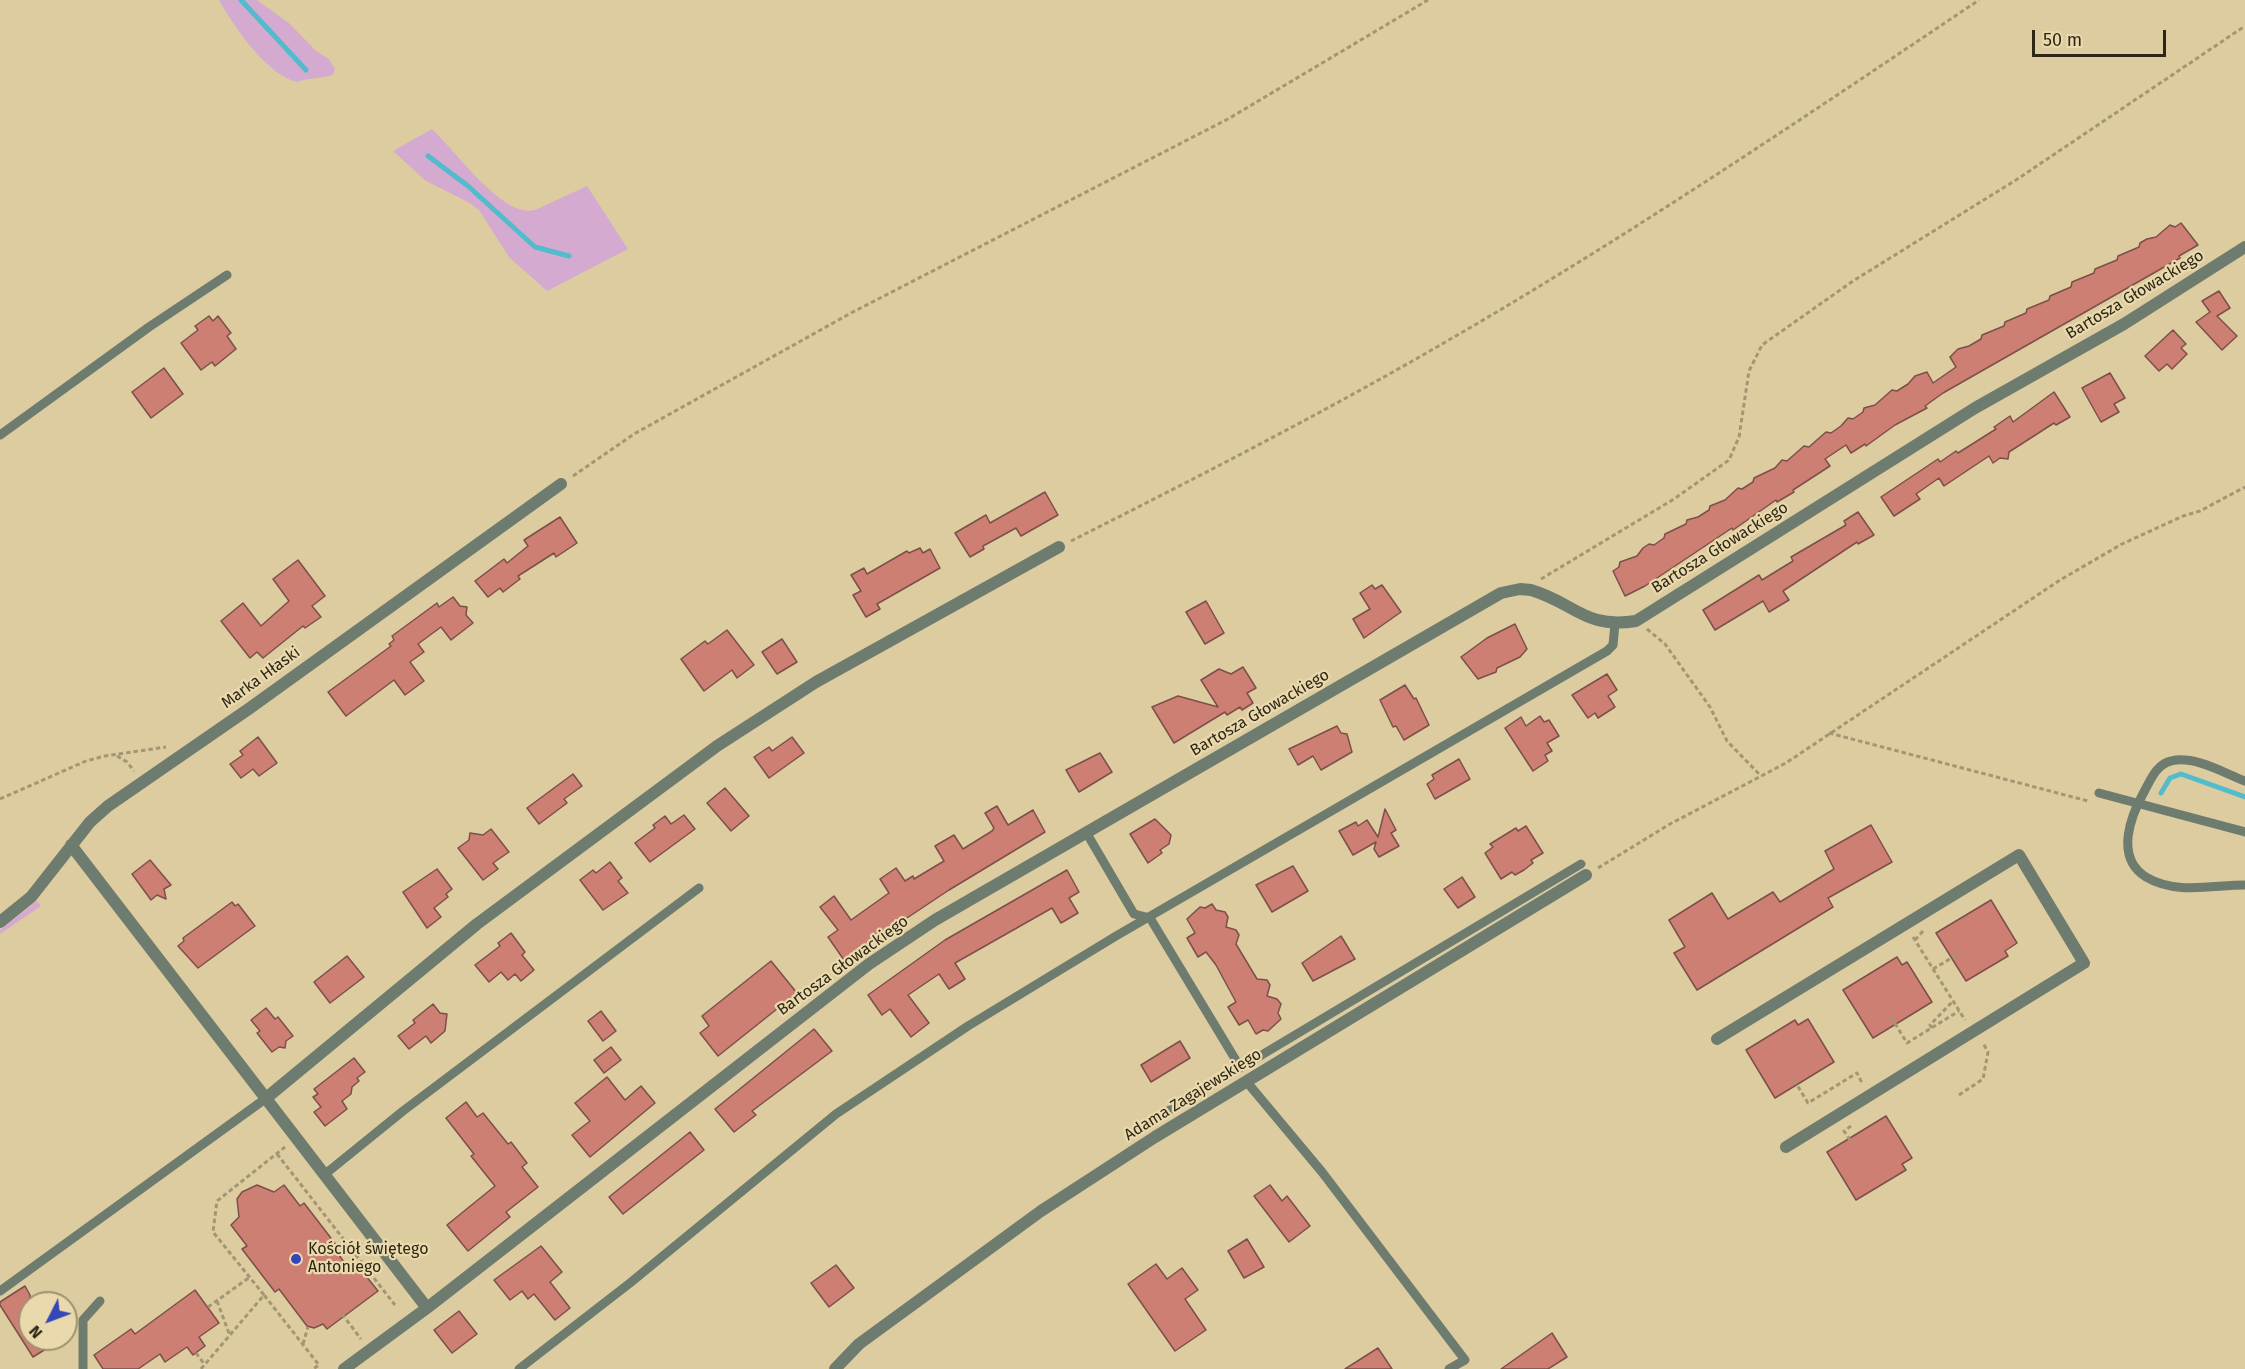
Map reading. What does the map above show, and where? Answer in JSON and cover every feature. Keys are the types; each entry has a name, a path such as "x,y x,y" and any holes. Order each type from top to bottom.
{"street":[{"name":"Bartosza Głowackiego","path":"344,1369 427,1308 869,964 935,920 1501,593 1524,589 1541,593 1594,620 1615,624 1636,621 1975,408 2124,324 2245,247"},
{"name":"Marka Hłaski","path":"0,922 31,897 90,822 129,790 561,484"},
{"path":"265,1100 477,924 717,746 816,682 1059,547"},
{"path":"71,845 427,1308"},
{"path":"1717,1039 2019,855 2084,963 1786,1147"},
{"name":"Adama Zagajewskiego","path":"835,1369 859,1344 1041,1211 1584,869"}],"lane":[{"path":"0,435 149,327 227,275"},
{"path":"519,1369 630,1283 836,1114 968,1026 1607,651 1613,645 1615,624"},
{"path":"2245,781 2187,760 2170,761 2156,770 2128,825 2128,846 2134,863 2146,876 2181,887 2245,885"},
{"path":"2097,798 2138,804 2245,832"},
{"path":"1086,832 1134,914 1150,918 1240,1067"},
{"path":"1158,1117 1240,1067 1584,869"},
{"path":"324,1175 403,1111 699,888"},
{"path":"1246,1082 1322,1172 1465,1360 1449,1369"},
{"path":"0,1291 265,1100"},
{"path":"83,1369 83,1320 100,1301"}],"path":[{"path":"561,484 634,434 841,318 1228,118 1428,0"},
{"path":"1059,547 1209,472 1443,343 1646,219 1979,0"},
{"path":"1524,589 1674,499 1729,460 1738,437 1749,371 1762,345 1853,281 2016,180 2245,26"},
{"path":"1584,869 1786,763 2069,575 2141,534 2200,511 2245,487"},
{"path":"1636,621 1665,644 1710,707 1727,741 1761,776"},
{"path":"1829,733 2097,798"},
{"path":"0,799 86,761 197,743"},
{"path":"112,755 122,758 131,766 135,777 129,790"},
{"path":"1905,925 1959,1011 1988,1052 1983,1079 1959,1095"},
{"path":"1933,969 1960,953"},
{"path":"1932,1028 1930,1025 1953,1001"},
{"path":"1890,1017 1907,1043 1959,1011"},
{"path":"1794,1080 1808,1103 1857,1073 1870,1095"},
{"path":"285,1147 217,1201 213,1232 319,1365 313,1369"},
{"path":"277,1154 395,1305"},
{"path":"208,1307 250,1277"},
{"path":"201,1369 264,1295"},
{"path":"217,1301 230,1336"},
{"path":"342,1314 358,1334"},
{"path":"303,1344 308,1327"},
{"path":"196,1353 205,1365"}],"shaded area":[{"path":"219,0 257,0 290,24 316,51 329,59 335,69 333,75 297,82 286,78 274,70 252,48"},
{"path":"432,129 494,194 522,210 535,210 587,186 628,249 547,291 509,257 479,210 426,181 393,151"},
{"path":"37,901 41,906 0,934 0,930"}],"building":[{"path":"2181,223 2198,245 2179,256 2180,258 1943,393 1925,406 1927,408 1895,425 1866,446 1865,444 1851,453 1846,445 1825,459 1830,466 1793,490 1794,492 1777,502 1776,500 1645,586 1625,596 1613,571 1619,567 1620,562 1637,556 1649,544 1654,545 1664,538 1665,534 1686,524 1687,520 1698,517 1709,510 1710,506 1725,500 1738,488 1742,489 1753,482 1754,478 1775,468 1782,460 1787,461 1804,446 1809,447 1826,432 1831,433 1848,418 1853,419 1863,412 1864,408 1875,405 1892,390 1897,391 1908,384 1915,376 1927,372 1933,383 1956,367 1950,357 1958,349 1969,346 1981,339 1982,335 2026,313 2027,309 2049,300 2050,296 2071,287 2072,282 2117,260 2118,256 2139,247 2140,243 2147,239 2156,237 2170,225 2175,227"},
{"path":"2219,291 2230,308 2217,316 2237,336 2222,350 2196,322 2210,312 2202,301"},
{"path":"209,316 213,321 218,316 231,333 227,336 236,349 215,366 212,362 201,370 181,343 198,330 195,326"},
{"path":"2173,330 2186,344 2181,348 2187,354 2172,369 2167,364 2159,371 2145,356"},
{"path":"164,368 183,394 151,418 132,392"},
{"path":"2110,373 2125,398 2114,404 2119,412 2101,422 2082,388"},
{"path":"2054,392 2070,417 2056,425 2054,423 2009,452 2008,459 2000,458 1993,463 1989,456 1944,486 1939,478 1916,494 1920,499 1894,516 1881,497 1938,459 1940,462 1956,451 1958,453 1996,429 1994,427 2010,416 2013,422"},
{"path":"1045,492 1058,515 1021,536 1016,528 983,546 984,549 970,557 955,533 986,515 990,523"},
{"path":"1858,512 1874,535 1858,544 1857,542 1783,591 1789,600 1769,612 1763,601 1715,630 1703,610 1759,575 1762,580 1793,561 1791,557 1846,525 1844,521"},
{"path":"560,517 577,543 556,557 554,553 518,576 520,579 503,592 500,588 488,597 475,581 504,559 507,563 528,546 524,540"},
{"path":"920,548 923,553 930,549 940,568 877,604 880,609 866,617 853,595 861,591 851,575 864,568 867,574 907,551 909,553"},
{"path":"298,560 325,596 312,606 321,617 305,628 303,626 263,658 257,652 250,658 221,621 243,603 261,626 289,601 273,579"},
{"path":"1372,585 1375,589 1382,585 1401,612 1364,638 1353,619 1370,609 1360,593"},
{"path":"453,597 460,606 467,607 466,615 473,623 451,640 441,627 418,644 424,652 410,662 424,681 405,695 394,680 346,716 328,692 391,646 389,644 394,640 392,636 437,603 439,607"},
{"path":"1206,601 1224,633 1205,644 1186,612"},
{"path":"1515,624 1527,649 1520,657 1497,668 1496,672 1478,679 1461,657 1487,638"},
{"path":"727,630 754,665 737,678 732,670 704,691 681,659 705,641 708,644"},
{"path":"782,639 797,662 777,674 762,652"},
{"path":"1243,667 1256,688 1247,693 1253,703 1242,710 1240,707 1227,715 1225,712 1174,743 1152,707 1178,696 1218,707 1201,680 1219,669 1231,674"},
{"path":"1607,674 1617,690 1608,696 1615,707 1598,718 1595,713 1588,718 1572,695"},
{"path":"1405,685 1414,699 1416,698 1429,725 1404,740 1396,726 1393,727 1380,700"},
{"path":"1540,716 1544,722 1549,720 1559,736 1547,743 1552,751 1545,755 1548,761 1533,771 1505,728 1521,717 1526,726"},
{"path":"1337,726 1341,733 1347,734 1352,752 1321,770 1313,756 1298,765 1289,749"},
{"path":"258,737 277,763 259,776 253,769 241,778 230,764 243,755 240,751"},
{"path":"792,737 804,753 769,778 754,757 769,747 772,751"},
{"path":"1100,753 1112,772 1079,792 1066,770"},
{"path":"1459,759 1470,779 1435,799 1427,784 1434,779 1432,775"},
{"path":"573,774 582,786 564,799 567,803 539,824 527,808"},
{"path":"725,788 749,816 731,831 707,803"},
{"path":"997,806 1008,825 1033,810 1045,832 949,890 844,960 828,937 838,930 820,907 834,896 851,920 889,893 880,879 896,868 905,881 913,876 914,879 944,861 935,846 954,835 963,849 992,831 994,828 985,813"},
{"path":"1385,809 1396,830 1391,833 1399,846 1379,857 1374,849 1376,842 1353,855 1339,831 1356,822 1358,826 1367,820 1378,837"},
{"path":"684,815 695,829 650,862 635,843 655,828 653,825 665,816 671,824"},
{"path":"1155,819 1171,835 1169,844 1160,850 1162,853 1148,863 1130,834"},
{"path":"1871,825 1892,862 1828,898 1833,907 1697,990 1674,953 1685,947 1669,920 1712,893 1728,919 1773,892 1780,902 1834,869 1825,851"},
{"path":"1526,826 1543,853 1531,860 1533,863 1524,870 1515,875 1512,872 1501,879 1485,853 1493,847 1490,844 1516,828 1518,831"},
{"path":"491,829 509,852 493,863 498,869 483,880 458,848 469,840 470,833 483,835"},
{"path":"150,860 171,885 164,889 166,899 157,895 151,900 132,874"},
{"path":"610,862 622,878 618,881 628,893 603,910 580,880 593,870 596,873"},
{"path":"1293,866 1308,891 1272,912 1256,885"},
{"path":"437,869 452,889 446,894 448,897 434,908 441,917 427,928 403,892"},
{"path":"1067,870 1079,892 1069,898 1078,913 1061,923 1052,908 955,963 965,979 949,989 939,974 908,995 929,1023 911,1037 890,1009 882,1015 868,995 945,940"},
{"path":"1462,877 1475,897 1458,908 1444,889"},
{"path":"1991,900 2017,943 2005,951 2008,956 1966,981 1936,933"},
{"path":"232,902 235,906 238,904 255,926 198,968 178,946 184,941 183,938"},
{"path":"1212,904 1216,910 1225,912 1228,917 1226,927 1236,930 1239,935 1236,944 1257,979 1267,980 1270,985 1267,996 1277,999 1281,1004 1278,1013 1281,1019 1268,1031 1263,1030 1256,1034 1248,1020 1239,1025 1228,1007 1236,1002 1216,965 1206,952 1198,957 1187,938 1195,933 1187,919 1200,907 1205,908"},
{"path":"511,933 525,952 522,955 534,970 521,981 515,974 508,980 501,972 489,982 475,965 500,946 498,943"},
{"path":"1341,936 1355,959 1313,981 1302,963"},
{"path":"347,956 364,977 330,1003 314,982"},
{"path":"1897,957 1902,965 1907,962 1932,1002 1873,1038 1843,990"},
{"path":"771,961 797,993 718,1056 700,1033 709,1026 702,1016"},
{"path":"433,1004 440,1013 447,1014 445,1031 431,1043 426,1036 409,1049 398,1036 415,1023 413,1020"},
{"path":"266,1008 275,1019 278,1017 293,1036 286,1041 285,1048 279,1047 272,1052 257,1033 260,1031 251,1020"},
{"path":"601,1011 616,1031 603,1041 588,1021"},
{"path":"1808,1019 1834,1062 1775,1098 1746,1050 1795,1020 1798,1025"},
{"path":"814,1029 832,1051 752,1111 756,1115 734,1132 715,1109"},
{"path":"1180,1041 1190,1058 1151,1082 1141,1065"},
{"path":"611,1047 621,1060 604,1073 594,1060"},
{"path":"354,1058 365,1072 357,1078 359,1081 352,1087 351,1094 342,1101 347,1109 325,1126 314,1112 321,1107 313,1097 318,1094 314,1089"},
{"path":"607,1077 625,1100 641,1086 655,1103 590,1157 572,1135 590,1121 575,1103"},
{"path":"466,1102 477,1117 483,1113 508,1144 511,1142 527,1163 522,1167 538,1187 506,1212 510,1217 468,1251 447,1225 495,1186 471,1156 474,1154 446,1118"},
{"path":"1886,1116 1912,1158 1902,1164 1906,1170 1856,1200 1827,1152"},
{"path":"690,1132 704,1150 623,1214 609,1197"},
{"name":"Kościół świętego Antoniego","path":"257,1185 274,1192 284,1185 300,1206 304,1203 337,1246 334,1248 349,1269 362,1271 378,1291 327,1329 323,1324 314,1328 307,1326 279,1289 275,1292 242,1249 247,1246 231,1225 239,1217 237,1199 242,1192"},
{"path":"1270,1185 1282,1201 1287,1196 1310,1226 1289,1242 1254,1196"},
{"path":"1247,1239 1264,1267 1244,1278 1228,1251"},
{"path":"541,1246 562,1272 550,1282 570,1308 555,1320 534,1294 528,1299 522,1291 510,1300 494,1280"},
{"path":"1156,1264 1167,1279 1182,1268 1198,1290 1185,1299 1206,1330 1175,1351 1128,1284"},
{"path":"836,1265 854,1288 829,1307 811,1283"},
{"path":"25,1286 28,1291 18,1291 18,1333 0,1305 0,1302"},
{"path":"195,1290 219,1323 199,1337 205,1346 193,1355 187,1347 165,1362 160,1354 138,1369 103,1369 94,1355 131,1329 135,1334"},
{"path":"459,1311 477,1334 452,1353 434,1330"},
{"path":"1552,1333 1567,1357 1548,1369 1501,1369"},
{"path":"1378,1348 1392,1369 1345,1369"},
{"path":"29,1351 43,1351 33,1357"}],"waterway":[{"path":"241,0 306,70"},
{"path":"428,156 468,186 535,247 569,256"},
{"path":"2161,793 2170,778 2181,774 2245,797"}],"place":[{"name":"Kościół świętego Antoniego","path":"296,1259"}]}
